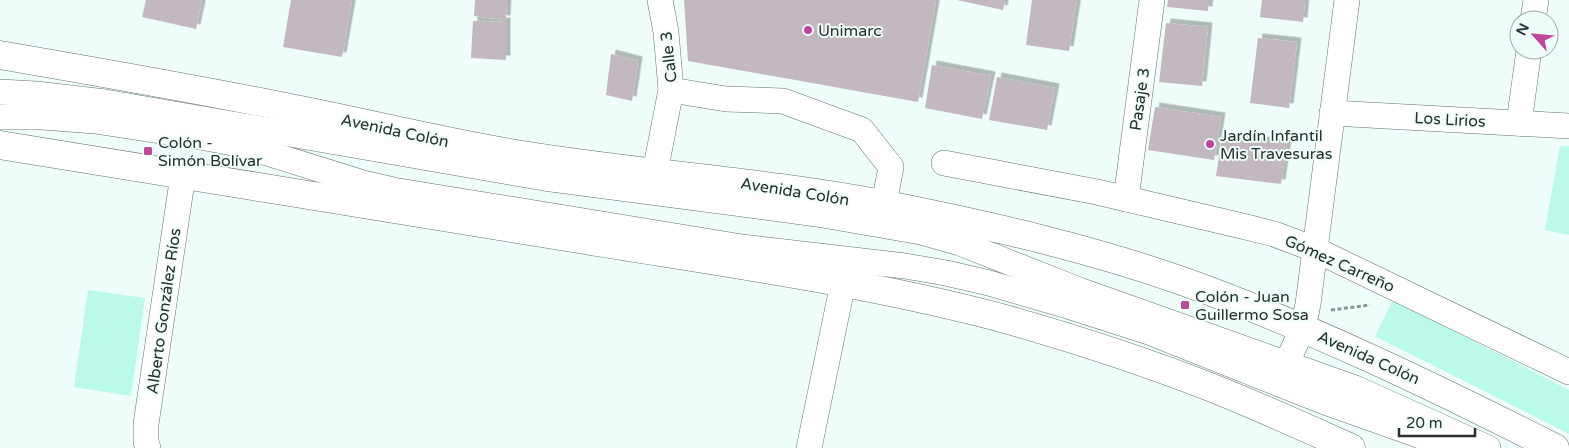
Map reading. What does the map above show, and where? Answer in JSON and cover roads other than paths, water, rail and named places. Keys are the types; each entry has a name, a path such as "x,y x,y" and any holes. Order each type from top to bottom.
{"main road":[{"name":"Avenida Colón","path":"0,56 265,103 399,132 509,153 756,184 884,204 996,228 1123,262 1208,291 1303,328 1424,382 1555,448"},
{"path":"0,145 843,283 929,300 1079,341 1210,387 1351,448"}],"street":[{"name":"Calle 3","path":"655,172 671,90 666,32 660,0"},
{"name":"Pasaje 3","path":"1126,199 1152,0"},
{"path":"1265,410 1303,328 1308,304 1347,0"},
{"path":"1519,123 1528,60"},
{"path":"671,90 726,99 783,101 862,130 891,167 884,204"},
{"path":"0,92 105,102 544,178 817,214 921,232 960,244 1079,290 1282,374 1322,401 1418,435 1448,448"},
{"name":"Los Lirios","path":"1332,113 1569,126"},
{"path":"0,117 43,116 181,133 238,144 344,178 393,190 742,247 896,264 946,273 1029,294 1282,374 1355,388 1488,448"},
{"name":"Gómez Carreño","path":"944,162 1097,192 1274,234 1314,249 1569,372"},
{"name":"Alberto González Ríos","path":"148,448 146,424 183,175"},
{"path":"809,448 843,283"}],"place":[{"name":"Unimarc","path":"808,30"},
{"name":"Jardín Infantil Mis Travesuras","path":"1210,144"},
{"name":"Colón - Simón Bolívar","path":"148,151"},
{"name":"Colón - Juan Guillermo Sosa","path":"1185,305"}]}
